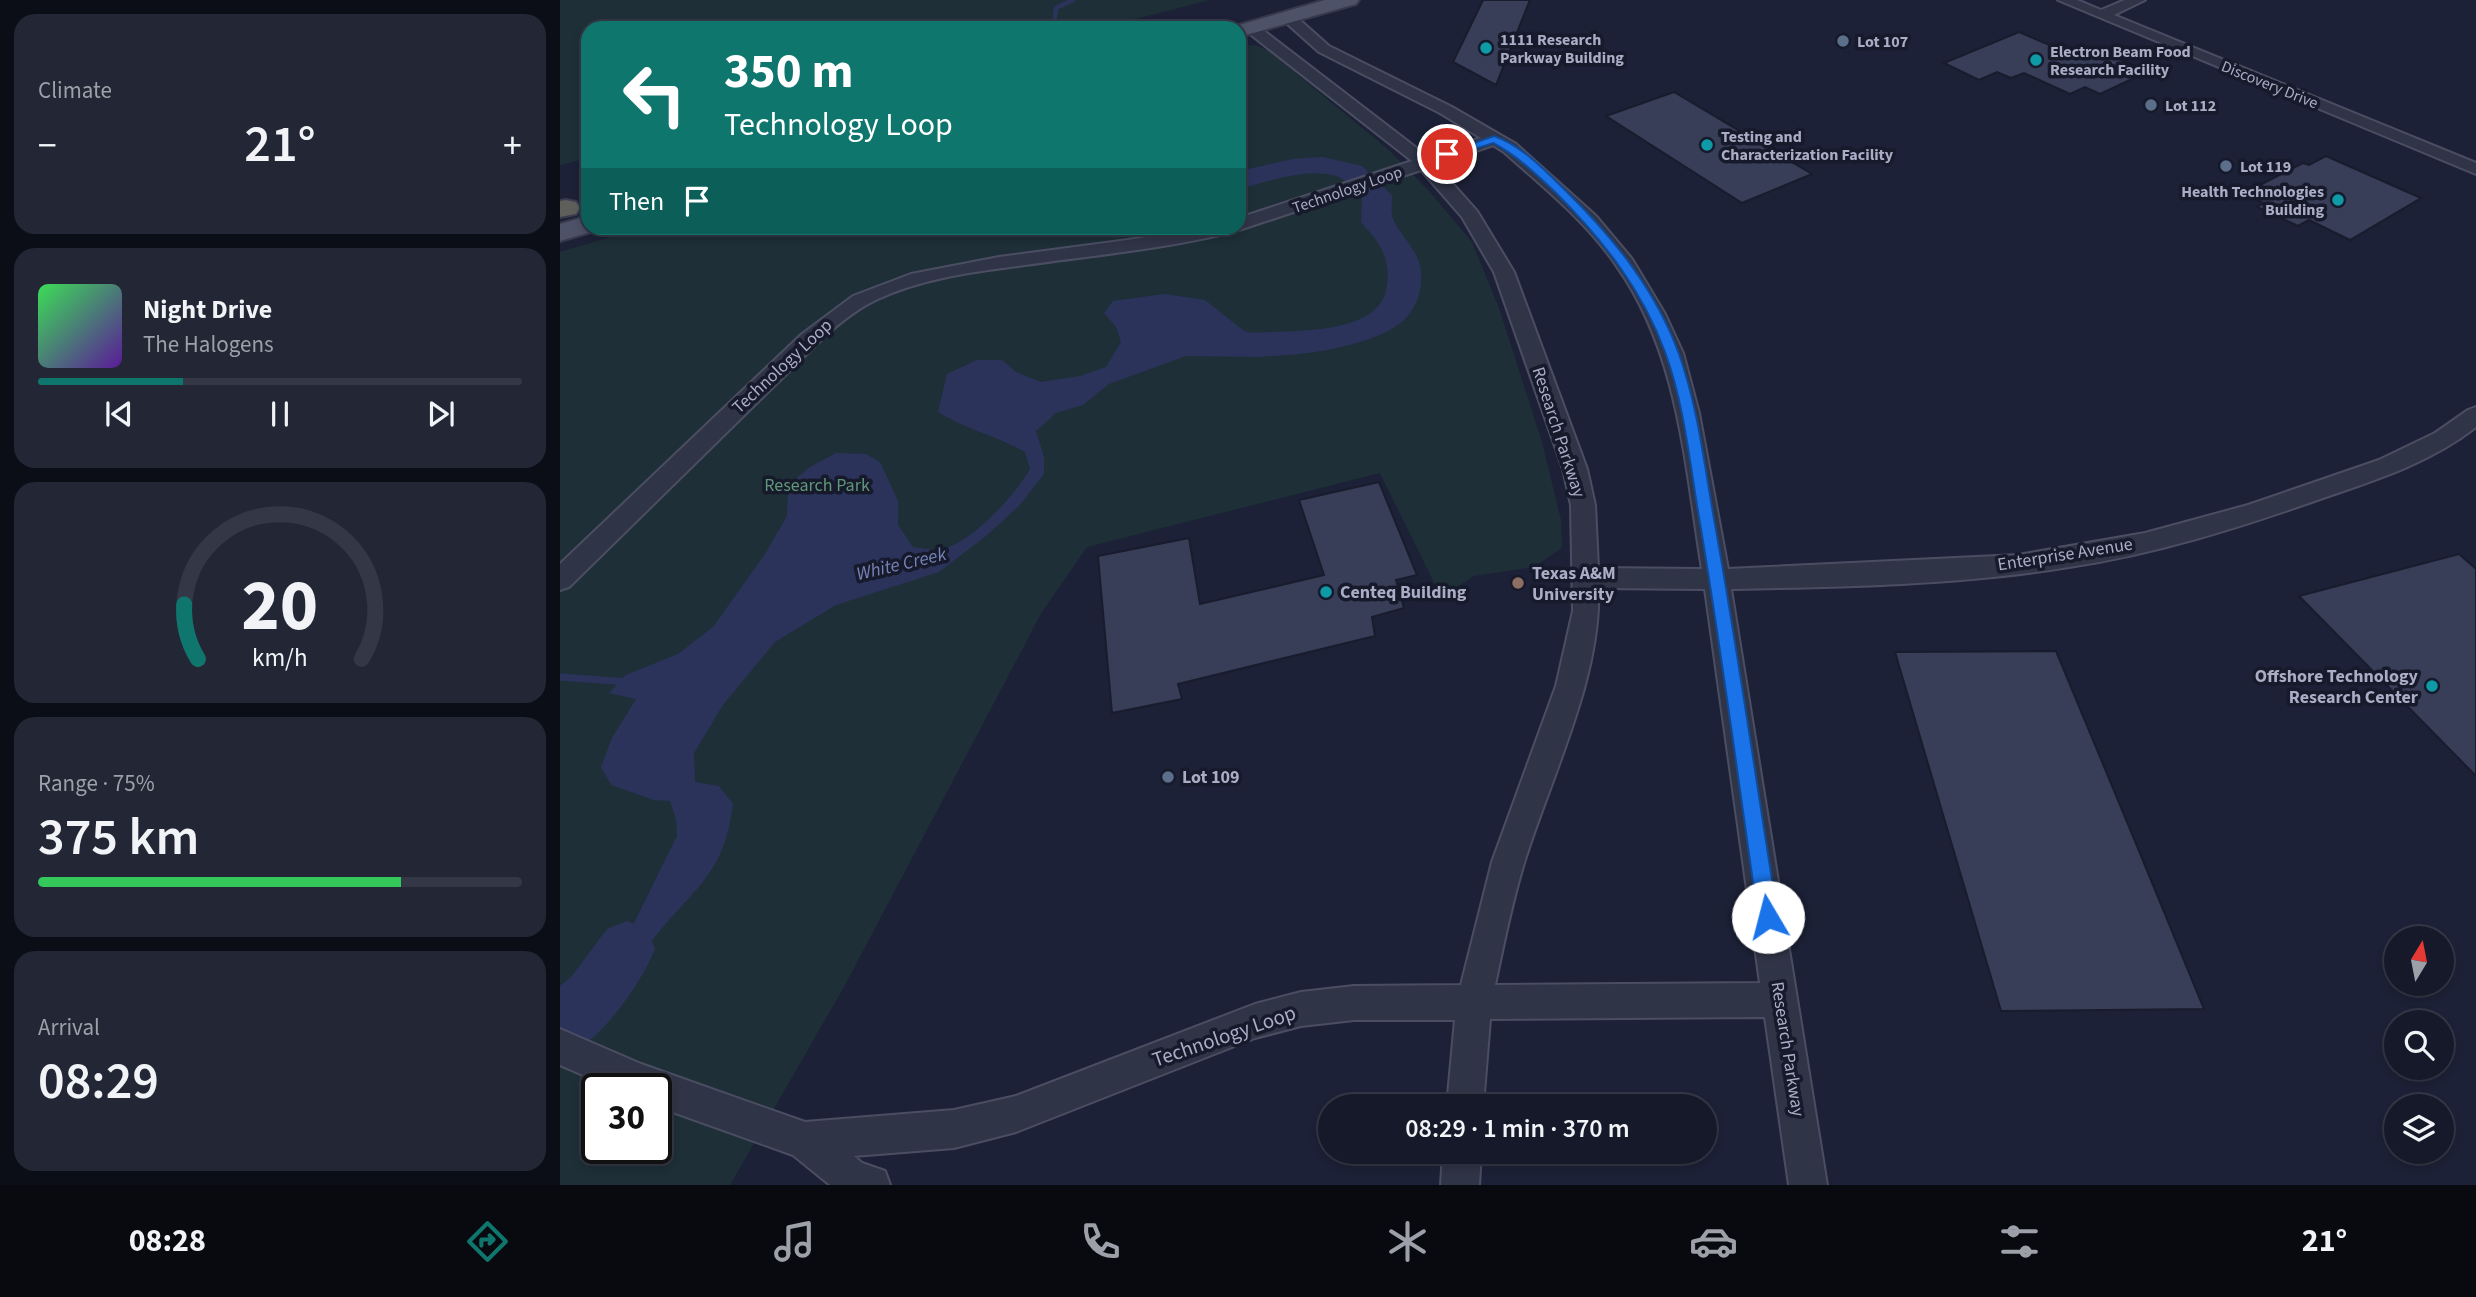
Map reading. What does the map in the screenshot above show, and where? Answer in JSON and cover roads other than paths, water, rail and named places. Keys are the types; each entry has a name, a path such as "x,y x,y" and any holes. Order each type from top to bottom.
{"main road":[{"path":"1246,28 1349,0"}],"street":[{"path":"2101,15 2138,0"},
{"name":"Discovery Drive","path":"2077,2 2101,15 2476,169"},
{"name":"Research Parkway","path":"1287,17 1324,49 1446,110 1510,148 1589,220 1625,263 1655,314 1672,353 1688,413 1717,581 1808,1185"},
{"name":"Research Parkway","path":"1246,30 1424,162 1470,215 1504,272 1574,469 1583,505 1586,611 1570,686 1508,862 1474,1002 1466,1094"},
{"name":"Technology Loop","path":"1246,221 1494,139"},
{"name":"Technology Loop","path":"560,580 802,346 834,317 870,295 906,281 991,263 1161,242 1192,235"},
{"name":"Enterprise Avenue","path":"1587,579 1803,579 2033,563 2242,518 2466,438 2476,415"},
{"name":"Technology Loop","path":"805,1140 954,1129 1016,1114 1255,1021 1301,1009 1354,1003 1780,1000"},
{"name":"Technology Loop","path":"560,1047 638,1081 805,1140 849,1178 871,1185"},
{"path":"1460,1185 1461,1164"}],"water":[{"path":"1164,294 1205,300 1244,331 1295,344 1287,351 1262,357 1186,356 1109,384 1083,405 1056,413 1036,431 1044,457 1044,474 1019,506 986,536 939,572 836,605 775,642 723,705 694,753 695,782 719,786 733,804 729,827 716,861 698,888 645,949 609,1003 584,993 633,925 677,836 676,819 670,801 654,800 611,785 601,767 612,738 636,699 609,693 626,675 678,654 713,627 765,554 787,516 788,494 794,480 810,467 836,453 866,454 880,462 898,501 898,525 913,547 938,550 953,545 978,529 1003,504 1030,469 1025,452 938,412 947,374 977,360 1002,360 1016,372 1041,382 1080,376 1106,367 1121,342 1116,327 1104,313 1113,301"}],"waterway":[{"name":"White Creek","path":"1055,21 1056,8 1073,0"},
{"name":"White Creek","path":"1236,344 1313,341 1368,328 1390,315 1403,297 1405,273 1395,245 1377,222 1377,195 1351,172 1336,167 1308,166 1246,178"},
{"path":"560,677 629,682"},
{"name":"White Creek","path":"560,1026 592,996 627,949"}],"place":[{"name":"Lot 107","path":"1843,41"},
{"name":"1111 Research Parkway Building","path":"1486,48"},
{"name":"Electron Beam Food Research Facility","path":"2036,60"},
{"name":"Lot 112","path":"2151,105"},
{"name":"Testing and Characterization Facility","path":"1707,145"},
{"name":"Lot 119","path":"2226,166"},
{"name":"Health Technologies Building","path":"2338,200"},
{"name":"Texas A&M University","path":"1518,583"},
{"name":"Centeq Building","path":"1326,592"},
{"name":"Offshore Technology Research Center","path":"2432,686"},
{"name":"Lot 109","path":"1168,777"}],"park label":[{"name":"Research Park","path":"817,485"}]}
